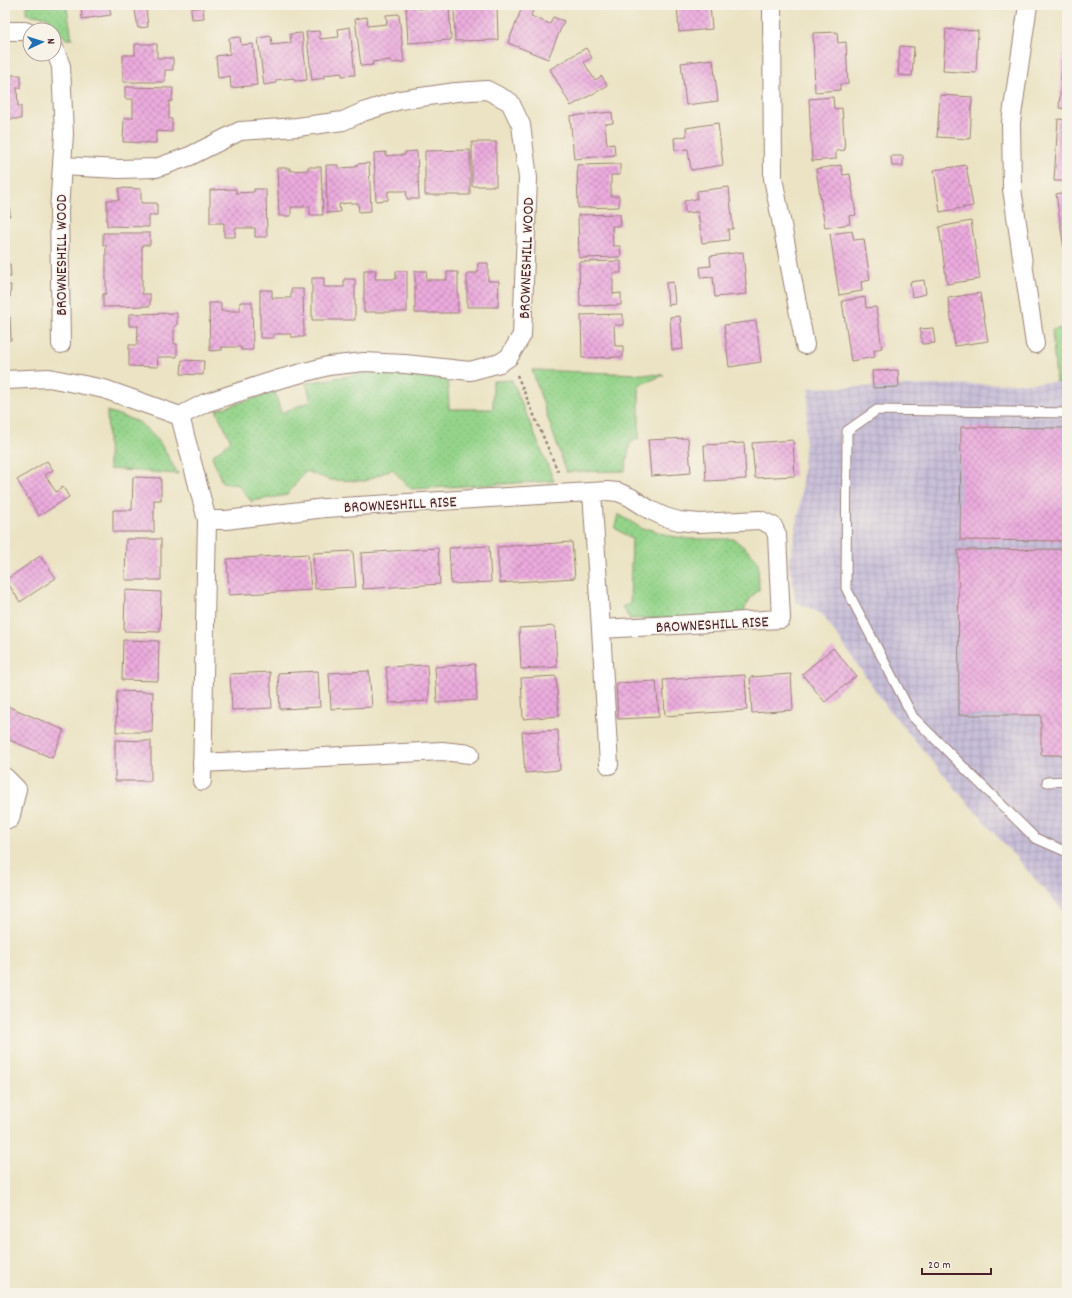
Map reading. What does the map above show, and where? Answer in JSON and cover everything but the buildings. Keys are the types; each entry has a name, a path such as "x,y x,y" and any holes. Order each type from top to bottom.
{"street":[{"path":"772,5 773,178 805,345"},
{"path":"1028,5 1011,122 1012,189 1035,344"},
{"path":"5,31 22,31"},
{"name":"BROWNESHILL WOOD","path":"59,62 61,66 64,134 59,198 61,344"},
{"name":"BROWNESHILL WOOD","path":"62,166 119,169 156,168 190,156 240,132 289,128 343,121 363,112 400,100 456,92 487,90 510,102 521,125 528,178 522,335 509,357"},
{"path":"5,380 49,378 104,389 180,416 206,403 276,380 328,366 364,362 405,364 470,371 500,363 509,357"},
{"path":"180,416 208,520 202,781"},
{"path":"592,492 609,765"},
{"name":"BROWNESHILL RISE","path":"208,520 226,520 325,508 568,493 618,492 630,497 650,510 665,517 679,521 700,523 760,520 773,526 777,535 781,619 601,629"},
{"path":"202,763 442,751 470,754"},
{"path":"5,777 18,789 10,819"}],"lane":[{"path":"1067,412 877,410 847,431 846,580 846,588 913,717 1035,838 1067,852"},
{"path":"1047,782 1067,781"}],"path":[{"path":"509,357 568,493"}],"shaded area":[{"path":"1067,382 1067,915 972,808 889,710 822,614 796,602 789,564 800,508 809,388"}],"green space":[{"path":"27,5 65,5 67,8 72,39 66,39 62,34 62,22 51,22 47,17 26,14"},
{"path":"1067,327 1067,382 1056,382 1052,330"},
{"path":"532,370 664,375 639,385 639,438 630,443 625,471 566,472"},
{"path":"373,372 448,380 449,409 493,409 493,381 512,380 554,481 411,489 392,469 365,481 330,480 306,471 287,495 251,501 239,485 222,483 212,456 231,441 216,410 275,392 281,413 311,401 306,383"},
{"path":"107,411 139,422 159,441 178,474 109,469"},
{"path":"618,514 643,529 650,529 670,536 690,539 734,539 753,555 758,563 759,590 751,597 741,616 630,619 622,607 630,604 632,539 615,528"}]}
